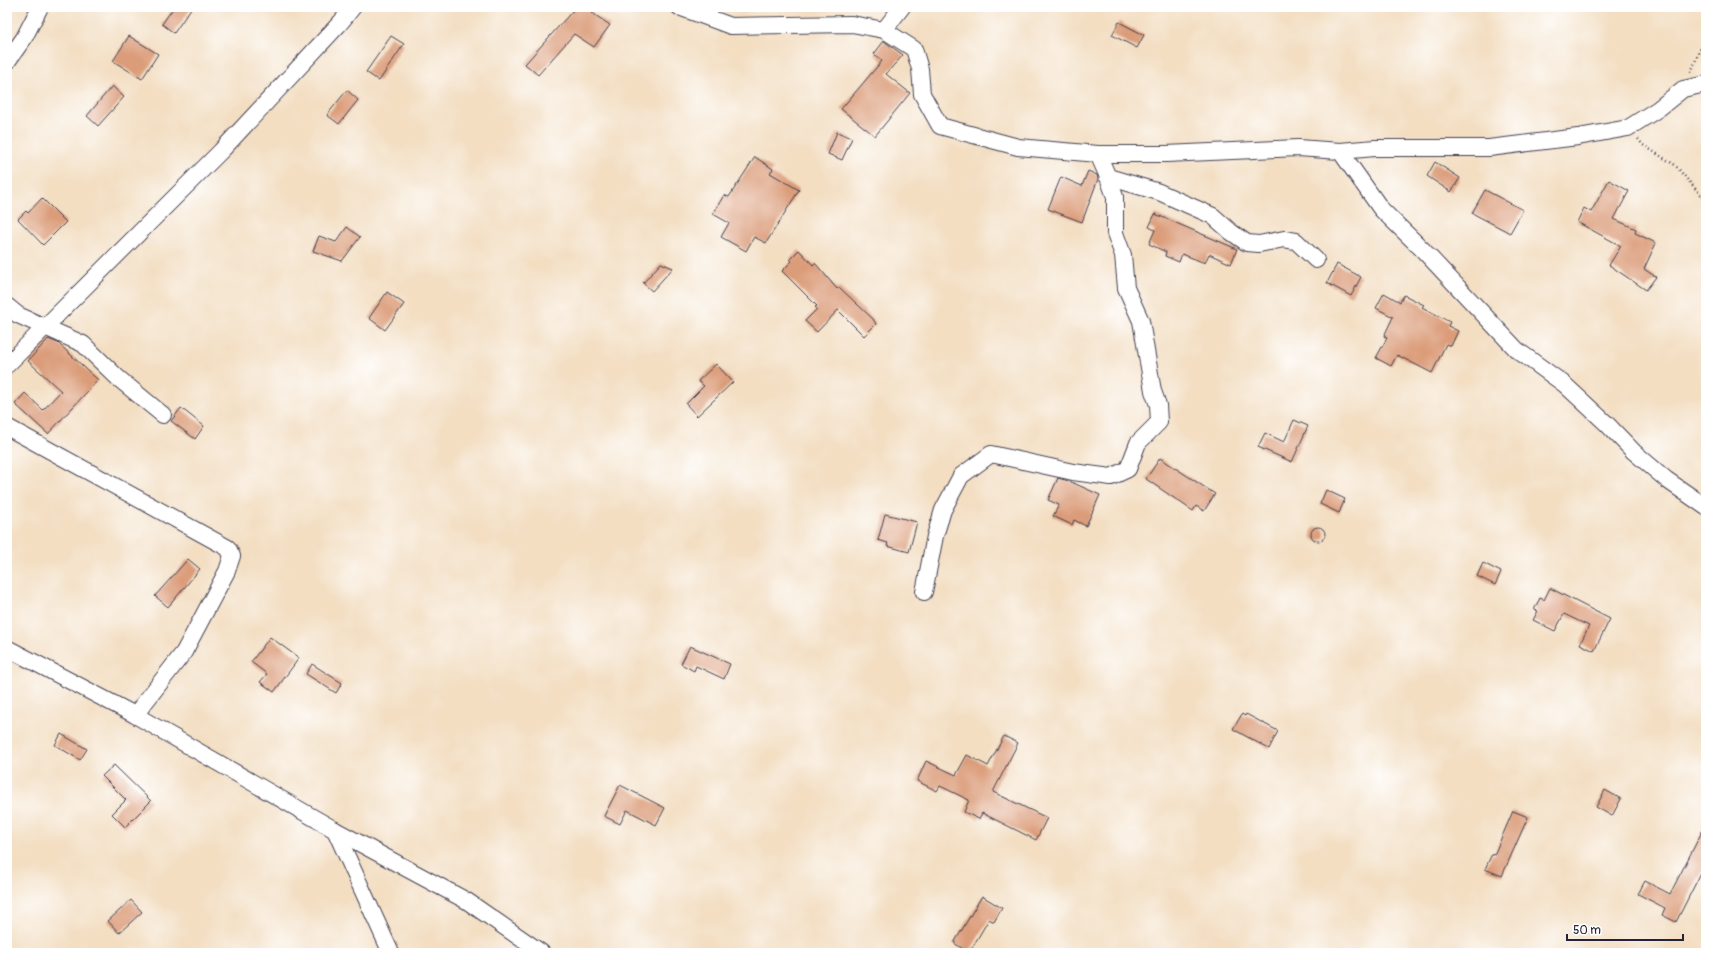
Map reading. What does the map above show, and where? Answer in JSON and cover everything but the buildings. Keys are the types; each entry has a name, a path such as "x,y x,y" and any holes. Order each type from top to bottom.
{"street":[{"path":"7,62 24,38 40,7"},
{"path":"7,365 221,151 341,22 353,7"},
{"path":"679,7 731,26 852,24 884,30 914,49 920,69 922,94 940,126 1018,147 1098,154 1166,154 1298,148 1340,151 1375,148 1489,148 1578,137 1628,128 1658,109 1683,89 1706,84"},
{"path":"884,30 902,7"},
{"path":"1340,151 1381,208 1422,249 1517,350 1564,384 1607,424 1634,452 1667,480 1706,506"},
{"path":"924,592 935,536 943,510 961,476 991,454 1073,472 1111,477 1128,469 1138,443 1158,422 1158,405 1152,391 1141,321 1126,288 1123,255 1115,233 1115,197 1098,154"},
{"path":"1108,177 1159,192 1213,216 1231,232 1247,242 1258,244 1284,239 1296,240 1316,260"},
{"path":"7,306 18,314 83,344 118,378 163,415"},
{"path":"7,427 228,548 232,556 227,571 184,652 135,714"},
{"path":"7,648 135,714 335,830 467,901 542,953"},
{"path":"335,830 391,953"}],"path":[{"path":"1683,89 1706,35"},
{"path":"1628,128 1643,145 1675,165 1706,201"}]}
